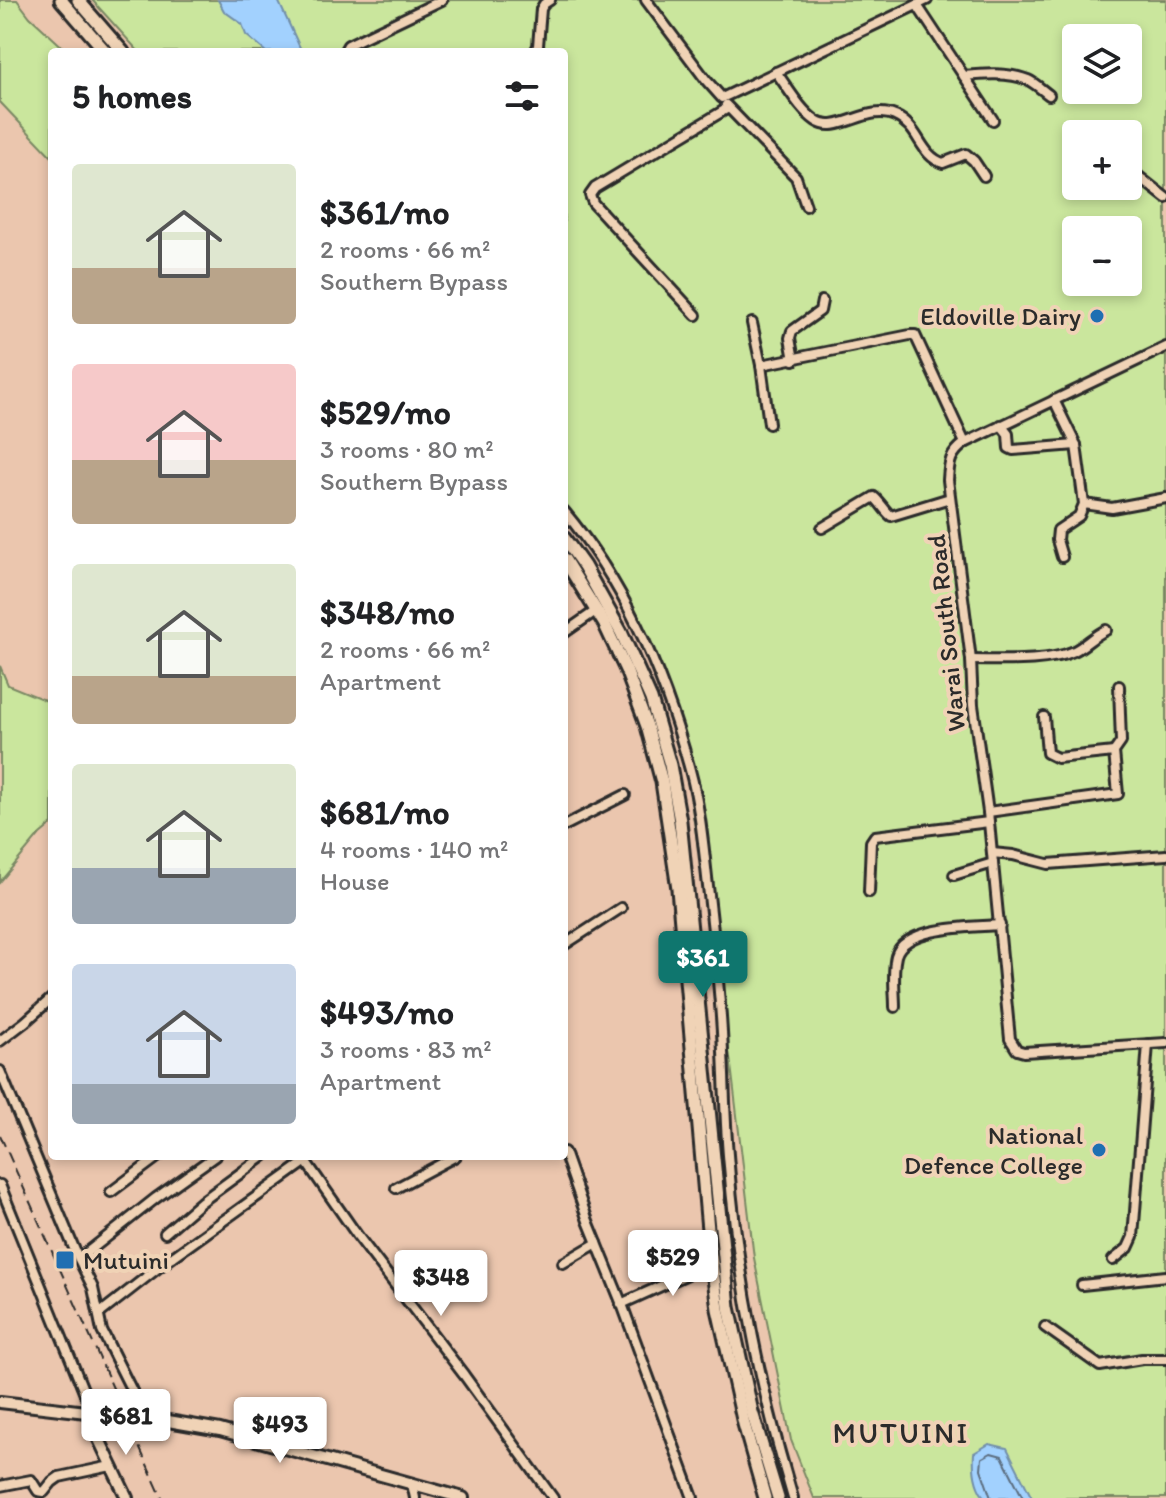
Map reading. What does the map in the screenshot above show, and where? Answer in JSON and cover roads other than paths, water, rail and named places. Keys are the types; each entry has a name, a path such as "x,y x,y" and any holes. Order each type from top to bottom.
{"highway":[{"path":"61,0 103,48"},
{"path":"78,0 120,48"},
{"path":"568,544 621,632 651,699 670,765 682,835 729,1307 752,1412 778,1498"},
{"path":"568,565 597,610 626,670 647,726 662,782 678,889 718,1309 744,1424 765,1498"}],"main road":[{"path":"0,1402 145,1417 220,1430 463,1498"},
{"path":"93,1414 95,1431 127,1498"},
{"path":"95,1431 124,1417"}],"street":[{"path":"346,48 442,0"},
{"path":"537,48 541,9 550,0"},
{"path":"646,0 728,108 796,177 806,206"},
{"path":"722,98 927,0"},
{"path":"917,5 993,120"},
{"path":"776,72 818,123 839,124 871,113 892,114 911,127 931,158 943,163 966,154 984,176"},
{"path":"964,76 1014,76 1030,80 1049,95"},
{"path":"696,315 593,203 590,195 595,188 728,108"},
{"path":"1142,179 1166,198"},
{"path":"794,360 790,338 792,331 820,311 822,301"},
{"path":"752,323 769,424"},
{"path":"761,365 915,335 965,443 1166,347"},
{"path":"1054,400 1076,445 1084,504 1079,516 1057,532 1062,557"},
{"path":"1001,425 1008,434 1009,448 1013,450 1076,445"},
{"name":"Warai South Road","path":"965,443 949,460 948,480 988,812 1009,1034 1013,1046 1024,1052 1148,1044"},
{"path":"822,528 874,497 891,516 950,498"},
{"path":"1084,504 1112,508 1166,498"},
{"path":"568,516 603,562 623,596 651,656 690,771 712,928 734,1210 768,1404 793,1498"},
{"path":"568,630 597,610"},
{"path":"971,660 1017,661 1055,656 1076,650 1094,635 1106,630"},
{"path":"988,812 1116,795 1119,792 1114,752 1121,742 1119,686"},
{"path":"1044,717 1047,753 1053,757 1114,752"},
{"path":"568,824 625,795"},
{"path":"869,892 871,842 875,836 989,822"},
{"path":"992,853 1048,864 1166,855"},
{"path":"954,875 993,863"},
{"path":"568,942 621,908"},
{"path":"895,1007 895,959 899,948 908,940 933,932 1000,925"},
{"path":"0,1041 48,1001"},
{"path":"1113,1260 1128,1248 1133,1237 1148,1044 1166,1043"},
{"path":"0,1071 89,1277 102,1331 145,1417"},
{"path":"111,1192 154,1160"},
{"path":"79,1259 209,1160"},
{"path":"165,1233 259,1160"},
{"path":"99,1314 302,1160"},
{"path":"304,1160 553,1498"},
{"path":"396,1188 448,1160"},
{"path":"567,1160 693,1498"},
{"path":"0,1185 93,1414"},
{"path":"563,1263 597,1243"},
{"path":"621,1304 712,1263"},
{"path":"1082,1285 1166,1276"},
{"path":"1045,1327 1100,1366 1142,1359 1166,1359"},
{"path":"0,1486 31,1480 38,1491 44,1492 59,1477 111,1466"},
{"path":"412,1484 415,1498"}],"water":[{"path":"218,0 278,0 300,48 261,48 246,35 242,24 224,11"},
{"path":"989,1444 1007,1448 1032,1498 985,1498 975,1477 974,1453"}],"railway":[{"path":"0,1135 162,1498"}],"place":[{"name":"Eldoville Dairy","path":"1097,316"},
{"name":"National Defence College","path":"1099,1150"},
{"name":"Mutuini","path":"65,1260"}],"district":[{"name":"MUTUINI","path":"901,1433"}]}
